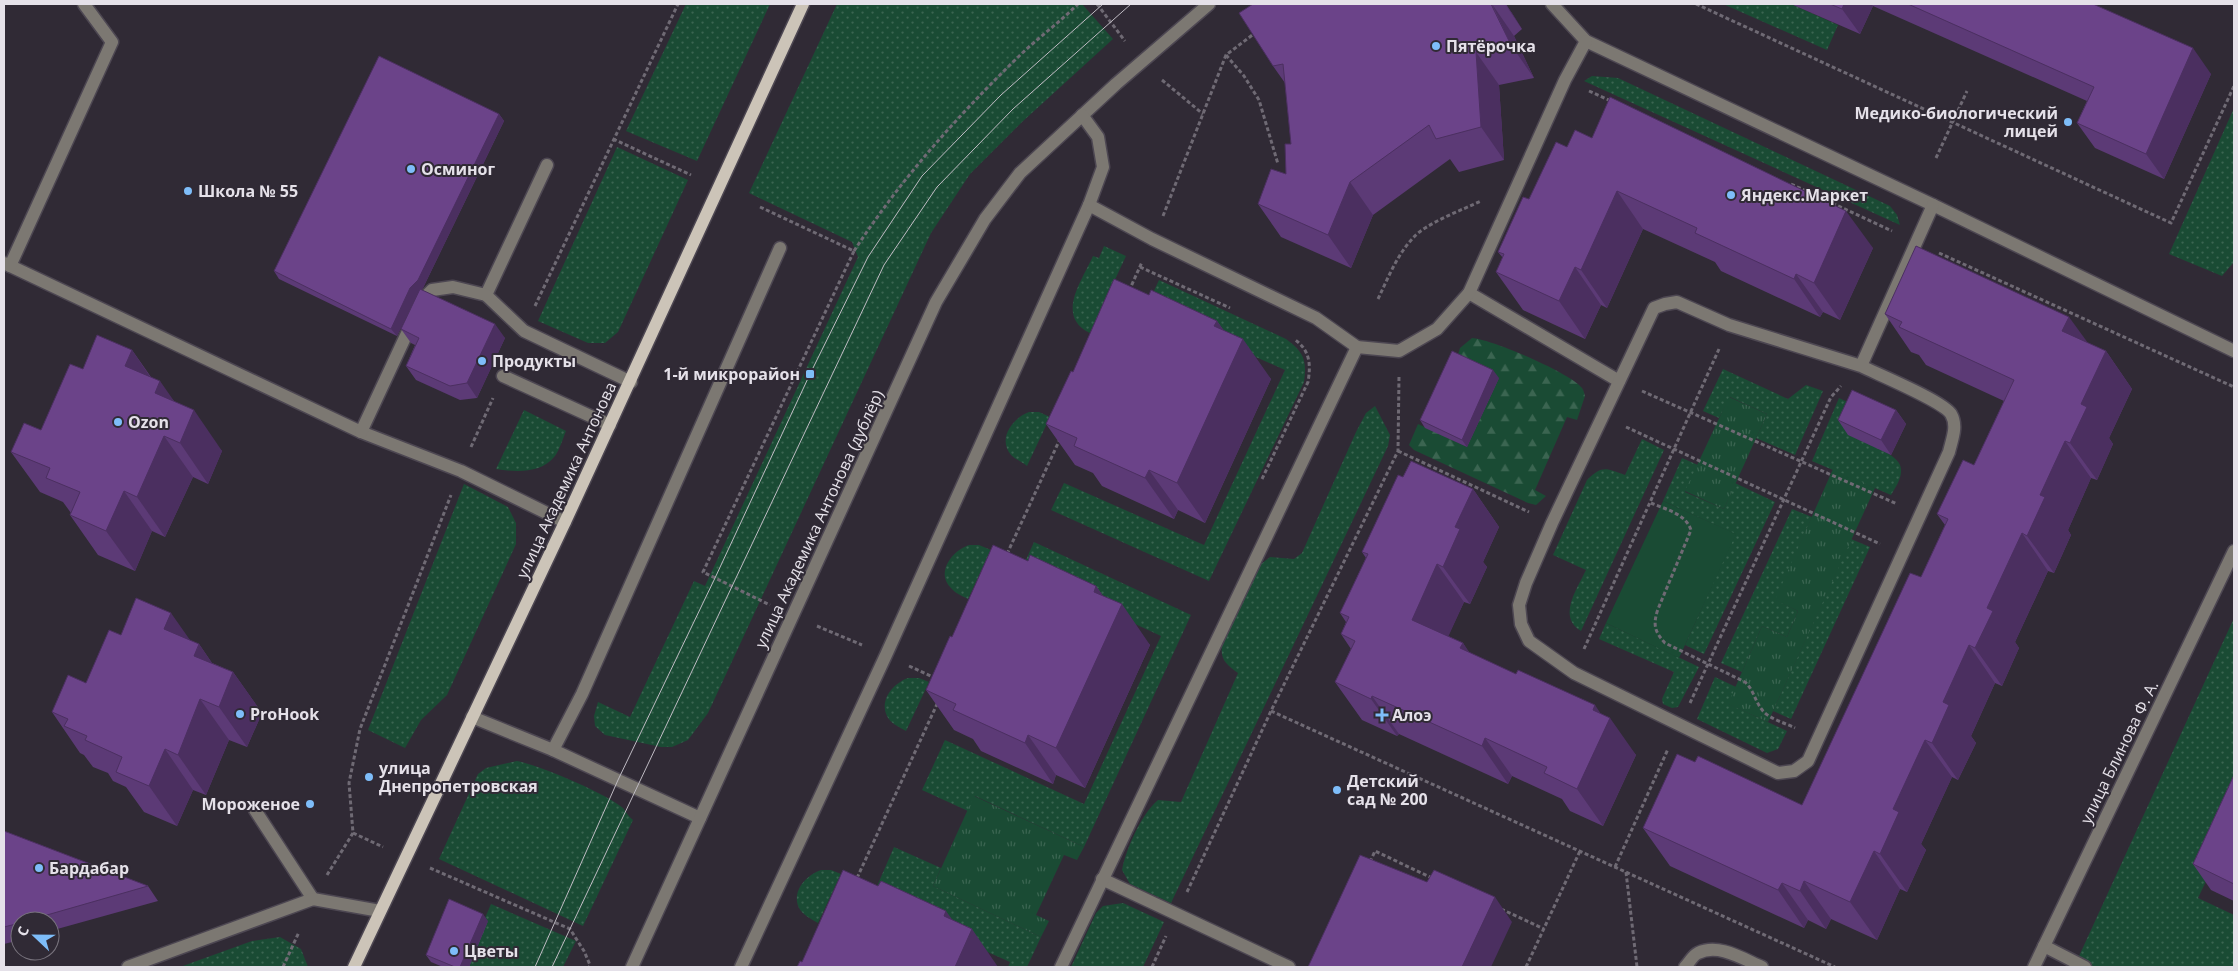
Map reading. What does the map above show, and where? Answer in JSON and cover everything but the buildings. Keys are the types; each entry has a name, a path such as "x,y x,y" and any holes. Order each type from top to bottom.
{"main road":[{"name":"улица Академика Антонова","path":"354,967 565,522 803,4"}],"street":[{"path":"84,4 112,42 7,264 361,432 461,471 565,522"},
{"path":"741,967 886,655 1089,206 1103,167 1098,137 1082,114 1209,4"},
{"path":"1552,4 1586,41 1933,205 2234,351"},
{"path":"1089,206 1152,239 1316,318 1356,347 1399,351 1437,329 1468,293 1565,80 1586,41"},
{"name":"улица Академика Антонова (дублёр)","path":"632,967 936,302 985,219 1020,173 1082,114"},
{"path":"486,295 547,165"},
{"path":"1860,366 1933,205"},
{"path":"553,750 586,685 780,248"},
{"path":"361,432 423,299 432,290 453,287 486,295 524,331 630,382"},
{"path":"1468,293 1619,381"},
{"path":"1677,302 1729,325 1860,366 1937,403 1951,413 1955,428 1949,452 1808,761 1794,771 1778,772 1574,673 1529,641 1521,624 1519,605 1526,583 1552,523 1654,308 1677,302"},
{"path":"1061,967 1356,347"},
{"path":"503,376 610,425"},
{"name":"улица Блинова Ф. А.","path":"2034,967 2234,551"},
{"path":"472,717 553,750 700,818"},
{"path":"255,810 314,898"},
{"path":"1102,879 1289,967"},
{"path":"128,967 158,962 314,898 380,911"},
{"path":"2044,946 2085,967"},
{"path":"1685,967 1697,953 1711,950 1726,951 1762,967"}],"path":[{"path":"938,679 792,616 703,572 854,251 883,207 948,126 1017,58 1078,4"},
{"path":"1696,4 2171,223 2234,86"},
{"path":"1127,294 1152,239 1226,56 1256,32"},
{"path":"1226,56 1244,76 1259,100 1278,164"},
{"path":"1936,158 1967,91"},
{"path":"613,139 690,175"},
{"path":"1378,299 1401,252 1414,236 1442,219 1487,199 1507,208"},
{"path":"760,207 854,251"},
{"path":"1140,267 1236,311"},
{"path":"1574,673 1729,325"},
{"path":"1258,488 1308,382 1311,366 1307,352 1299,342 1289,335"},
{"path":"1152,967 1271,711 1398,451 1399,351"},
{"path":"1615,867 1830,398 1860,366"},
{"path":"1619,381 1920,514"},
{"path":"1603,417 1902,554"},
{"path":"1005,557 1064,430"},
{"path":"1398,451 1552,523"},
{"path":"1651,503 1681,516 1689,524 1691,530 1658,609 1654,622 1656,633 1665,643 1745,682 1752,688 1764,712 1818,740"},
{"path":"856,878 938,701"},
{"path":"1271,711 1835,967"},
{"path":"1367,869 1375,851 1437,880"},
{"path":"1526,967 1580,851"},
{"path":"1626,871 1637,967"},
{"path":"492,895 570,928 584,950 590,965 589,967"},
{"path":"1499,909 1544,929"}],"green space":[{"path":"686,4 770,4 697,161 626,131"},
{"path":"837,4 1082,4 1113,39 1022,122 970,174 931,233 708,713 688,740 672,747 661,747 605,735 595,726 594,716 598,702 630,717 694,581 705,586 858,257 852,242 749,193"},
{"path":"1723,4 1791,4 1838,25 1827,50"},
{"path":"1592,76 1618,78 1890,206 1897,215 1900,225 1584,81"},
{"path":"2234,108 2234,262 2222,276 2169,254"},
{"path":"617,147 688,180 618,332 605,343 588,343 538,321"},
{"path":"1104,246 1126,256 1090,333 1080,326 1074,317 1074,298 1093,256 1099,258"},
{"path":"1159,280 1286,339 1297,348 1303,357 1305,368 1304,382 1209,581 1051,510 1064,483 1204,545 1285,370 1146,308"},
{"path":"1472,338 1496,344 1547,366 1575,382 1584,391 1585,396 1577,420 1567,417 1535,490 1546,496 1536,505 1414,450 1409,445 1418,424 1467,447 1499,378 1457,358 1460,348"},
{"path":"1723,369 1788,399 1806,385 1823,391 1795,455 1756,438 1767,414 1730,397 1719,418 1703,411"},
{"path":"1729,397 1767,414 1724,509 1685,491"},
{"path":"1839,398 1860,408 1849,435 1885,451 1897,460 1900,465 1900,477 1891,495 1812,461"},
{"path":"1375,406 1390,435 1388,446 1171,903 1130,884 1122,870 1131,842 1146,813 1158,800 1181,802 1238,673 1223,659 1222,646 1261,564 1270,557 1294,559 1302,553 1356,432 1366,413"},
{"path":"524,410 566,431 558,450 549,462 535,469 511,471 496,469"},
{"path":"1029,412 1039,412 1050,417 1027,466 1011,455 1007,449 1006,436 1017,419"},
{"path":"1642,439 1664,450 1581,631 1570,618 1570,611 1574,594 1586,570 1553,555 1587,480 1604,469 1625,475"},
{"path":"1682,458 1698,465 1685,492 1724,509 1735,483 1775,502 1704,654 1685,645 1735,534 1663,501"},
{"path":"1833,469 1875,488 1768,722 1728,704 1762,626 1787,637 1798,611 1775,600"},
{"path":"464,484 508,507 516,523 516,544 447,695 421,720 405,748 368,730"},
{"path":"1663,501 1736,534 1679,658 1606,623"},
{"path":"1792,509 1812,517 1776,600 1798,611 1787,637 1762,626 1742,672 1721,663"},
{"path":"1851,539 1870,547 1791,719 1773,711"},
{"path":"1034,542 1191,615 1084,847 975,796 968,811 922,790 945,740 1084,804 1161,636 1021,571"},
{"path":"969,545 979,545 991,550 968,599 953,590 947,582 945,569 948,562 957,552"},
{"path":"2234,618 2234,823 2198,898 2234,915 2234,967 2074,967"},
{"path":"1606,623 1699,667 1678,707 1672,708 1663,704 1662,699 1674,672 1599,639"},
{"path":"1715,677 1736,687 1729,704 1787,731 1778,749 1767,753 1697,719"},
{"path":"908,678 919,678 929,682 906,731 890,721 885,710 885,704 889,692"},
{"path":"517,761 556,774 602,795 623,808 633,820 583,926 439,859 478,774 486,768"},
{"path":"974,796 1084,847 1077,860 1064,855 1036,915 1049,921 1041,937 933,886"},
{"path":"894,847 941,868 933,886 1041,937 1027,967 1008,967 1010,962 871,900"},
{"path":"821,870 831,870 841,874 818,923 807,917 799,908 797,895 806,879"},
{"path":"1123,903 1164,922 1143,967 1071,967 1096,913 1103,906"},
{"path":"491,904 576,941 563,967 464,967"},
{"path":"280,937 301,949 308,967 180,967 252,941"}],"tram line":[{"path":"535,967 618,780 810,374 868,257 922,176 1001,95 1103,4"},
{"path":"552,967 884,265 937,187 1013,109 1131,4"}],"place":[{"name":"Пятёрочка","path":"1436,46"},
{"name":"Медико-биологический лицей","path":"2068,122"},
{"name":"Осминог","path":"411,169"},
{"name":"Школа № 55","path":"188,191"},
{"name":"Яндекс.Маркет","path":"1731,195"},
{"name":"Продукты","path":"482,361"},
{"name":"1-й микрорайон","path":"810,374"},
{"name":"Ozon","path":"118,422"},
{"name":"ProHook","path":"240,714"},
{"name":"Алоэ","path":"1382,715"},
{"name":"улица Днепропетровская","path":"369,777"},
{"name":"Детский сад № 200","path":"1337,790"},
{"name":"Мороженое","path":"310,804"},
{"name":"Бардабар","path":"39,868"},
{"name":"Цветы","path":"454,951"}]}
